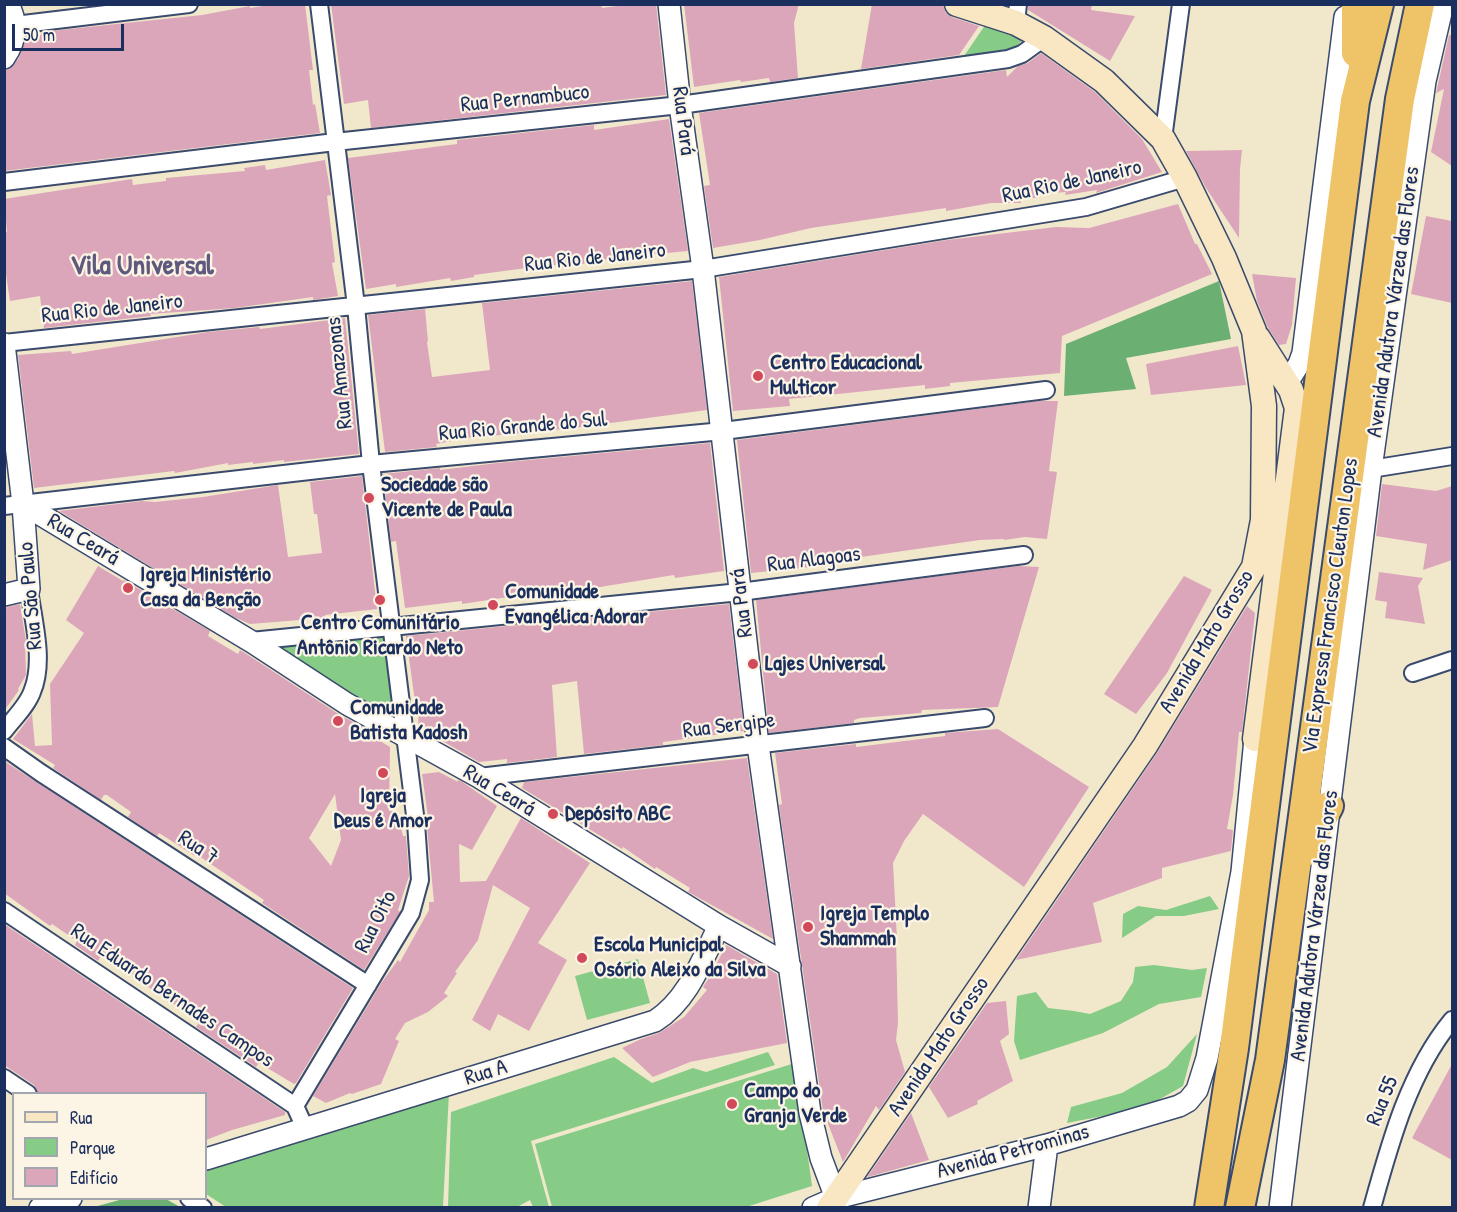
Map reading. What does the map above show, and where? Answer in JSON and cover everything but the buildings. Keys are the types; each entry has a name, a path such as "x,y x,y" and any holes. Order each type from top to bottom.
{"highway":[{"path":"1355,101 1356,4"},
{"name":"Via Expressa Francisco Cleuton Lopes","path":"1209,1208 1234,1048 1268,793 1355,101 1379,4"},
{"name":"Via Expressa Francisco Cleuton Lopes","path":"1240,1208 1270,1060 1400,99 1420,4"},
{"path":"1357,410 1371,468"},
{"path":"1255,739 1262,760 1268,793"},
{"path":"1296,868 1329,806"}],"main road":[{"name":"Avenida Mato Grosso","path":"832,1203 1145,746 1254,567 1263,520 1264,406 1254,331 1224,258 1163,139 1104,81 1044,38 1017,14 957,4"},
{"path":"1254,331 1292,390 1297,408 1255,739"},
{"path":"1264,447 1277,402 1287,383"},
{"path":"1270,632 1254,567 1271,530 1284,517"},
{"path":"1231,603 1249,601 1264,607"}],"street":[{"path":"4,57 14,39 15,25 8,4"},
{"path":"15,25 189,4"},
{"name":"Rua Amazonas","path":"319,4 356,306 371,464 404,737"},
{"name":"Rua Pará","path":"669,4 680,105 704,269 758,745 810,1113 832,1203"},
{"path":"1163,139 1181,4"},
{"path":"1287,383 1303,353 1347,4"},
{"name":"Avenida Adutora Várzea das Flores","path":"1281,1208 1371,468 1425,81 1443,4"},
{"name":"Rua Pernambuco","path":"4,182 335,142 680,105 1008,59 1022,54 1044,38"},
{"name":"Rua Rio de Janeiro","path":"4,344 704,269 1086,207 1185,178"},
{"name":"Rua São Paulo","path":"4,344 14,505 37,649 37,676 32,694 4,731"},
{"name":"Rua Rio Grande do Sul","path":"14,505 371,464 723,432 1046,390"},
{"path":"1371,468 1452,456"},
{"name":"Rua Ceará","path":"14,505 251,641 346,704 479,777 719,926 790,966"},
{"name":"Rua Alagoas","path":"251,641 740,592 1024,555"},
{"path":"4,595 29,589"},
{"path":"1413,673 1452,660"},
{"name":"Rua Sergipe","path":"479,777 984,718"},
{"name":"Rua Oito","path":"295,1106 411,913 420,880 416,823 404,737"},
{"name":"Avenida Petrominas","path":"813,1208 1047,1145 1179,1106 1188,1101 1197,1090 1207,1058 1242,872 1255,739"},
{"name":"Rua 7","path":"4,747 368,985"},
{"name":"Rua Eduardo Bernades Campos","path":"4,911 295,1106"},
{"name":"Rua A","path":"207,1159 655,1021 676,1005 719,926"},
{"name":"Rua 55","path":"1372,1208 1390,1144 1422,1063 1452,1020"},
{"path":"4,1078 25,1092"},
{"path":"295,1106 305,1128"},
{"path":"1039,1208 1047,1145"},
{"path":"40,1208 65,1200"}],"green space":[{"path":"988,21 1024,38 1013,50 964,56"},
{"path":"1219,281 1231,339 1126,358 1136,389 1064,396 1066,344"},
{"path":"391,626 404,737 251,641"},
{"path":"1210,896 1219,909 1184,916 1156,916 1122,938 1123,914 1138,906 1166,910"},
{"path":"638,959 650,1003 587,1020 575,976"},
{"path":"1154,965 1192,970 1207,968 1201,997 1159,1004 1103,1033 1020,1060 1014,1041 1017,996 1036,992 1048,1008 1090,1014 1121,1001 1133,982 1135,967"},
{"path":"1197,1034 1183,1086 1144,1108 1067,1123 1071,1107 1122,1093 1167,1067"},
{"path":"768,1052 775,1065 531,1141 549,1207 533,1207 530,1200 517,1207 448,1207 451,1112 614,1057 652,1083 693,1068 706,1072"},
{"name":"Campo do Granja Verde","path":"795,1063 812,1186 746,1207 552,1207 535,1144"},
{"path":"449,1093 443,1207 226,1207 207,1195 207,1168"},
{"path":"119,1200 168,1200 180,1207 94,1207"}],"place":[{"name":"Centro Educacional Multicor","path":"758,376"},
{"name":"Sociedade são Vicente de Paula","path":"369,498"},
{"name":"Igreja Ministério Casa da Benção","path":"128,588"},
{"name":"Centro Comunitário Antônio Ricardo Neto","path":"380,600"},
{"name":"Comunidade Evangélica Adorar","path":"493,605"},
{"name":"Lajes Universal","path":"753,664"},
{"name":"Comunidade Batista Kadosh","path":"338,721"},
{"name":"Igreja Deus é Amor","path":"383,773"},
{"name":"Depósito ABC","path":"553,814"},
{"name":"Igreja Templo Shammah","path":"808,927"},
{"name":"Escola Municipal Osório Aleixo da Silva","path":"582,958"},
{"name":"Campo do Granja Verde","path":"732,1104"}],"district":[{"name":"Vila Universal","path":"142,267"}]}
